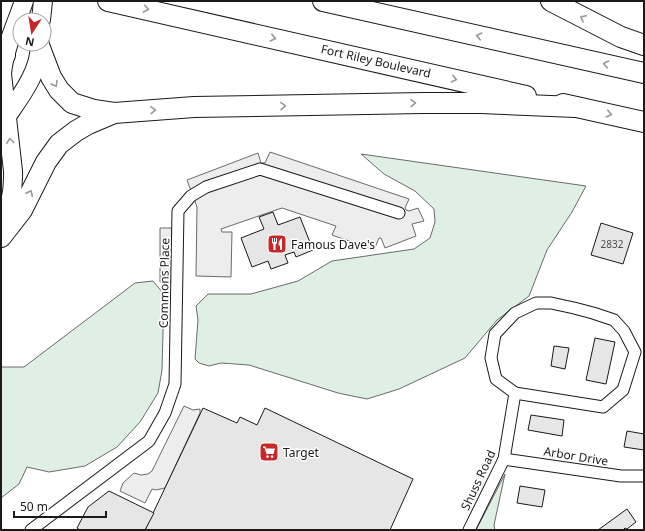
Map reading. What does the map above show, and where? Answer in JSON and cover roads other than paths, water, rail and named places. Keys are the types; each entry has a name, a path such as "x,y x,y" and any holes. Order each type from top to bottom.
{"highway":[{"name":"Fort Riley Boulevard","path":"108,1 644,122"},
{"path":"323,1 644,73"},
{"path":"551,1 621,37 644,45"},
{"path":"42,52 51,77 59,90 72,103 94,110 114,112 194,107 423,103 481,103 575,107"},
{"path":"1,236 22,210 40,172 59,144 88,124 114,112"}],"main road":[{"path":"1,236 11,201 13,185 13,171 4,121 2,74 3,56 24,1"},
{"path":"42,12 43,1"},
{"path":"4,121 32,77 37,64 39,52"}],"street":[{"name":"Commons Place","path":"31,530 149,441 165,413 175,384 178,211 191,196 206,187 260,169 400,213"},
{"path":"536,303 551,303 574,308 614,320 624,331 635,352 623,390 603,407 515,393 496,379 491,358 495,334 515,313 536,303"},
{"name":"Shuss Road","path":"469,530 504,459 515,393"},
{"name":"Arbor Drive","path":"504,459 621,476 644,476"}],"place":[{"name":"Famous Dave's","path":"277,244"},
{"name":"Target","path":"269,452"}]}
